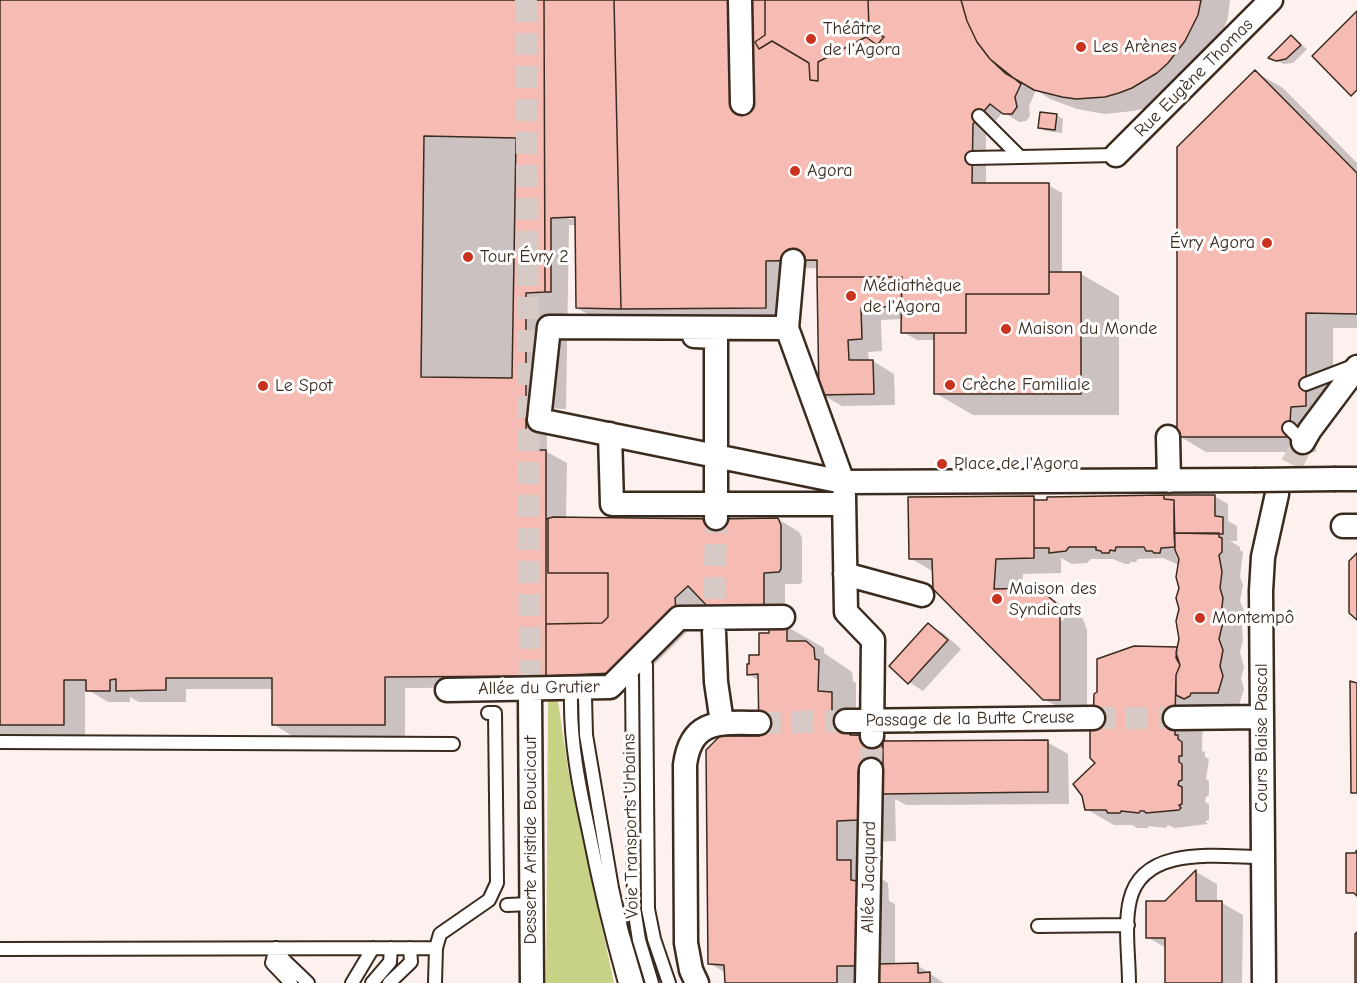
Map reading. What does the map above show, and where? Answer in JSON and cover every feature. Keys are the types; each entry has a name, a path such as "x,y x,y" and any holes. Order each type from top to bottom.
{"street":[{"path":"740,0 742,103"},
{"name":"Rue Eugène Thomas","path":"1116,155 1271,0"},
{"path":"793,261 787,328 844,493 846,612 873,640 872,728"},
{"path":"787,328 549,327 539,420 716,456 844,493"},
{"path":"677,335 716,337 716,512"},
{"path":"1296,435 1310,430 1357,366"},
{"path":"610,434 612,504 716,512 844,493 1168,481 1255,487 1346,479"},
{"path":"1168,437 1168,481"},
{"name":"Cours Blaise Pascal","path":"1264,983 1261,591 1263,557 1277,494"},
{"path":"845,574 922,595"},
{"name":"Allée du Grutier","path":"447,690 610,687 680,618 783,617"},
{"path":"714,632 716,682 722,723"},
{"name":"Desserte Aristide Boucicaut","path":"530,697 532,983"},
{"path":"1175,718 1262,717"},
{"name":"Passage de la Butte Creuse","path":"846,721 872,728 1093,718"},
{"path":"697,983 691,970 686,943 685,765 687,750 694,735 707,727 722,723 759,723"},
{"name":"Allée Jacquard","path":"867,983 871,770"}],"lane":[{"path":"979,116 1020,157"},
{"path":"972,158 1116,155"},
{"path":"1306,384 1357,366"},
{"name":"Voie Transports Urbains","path":"646,664 648,909 654,939 669,983"},
{"name":"Voie Transports Urbains","path":"632,677 634,908 639,940 652,983"},
{"name":"Voie Transports Urbains","path":"571,696 570,721 576,770 603,899 625,983"},
{"name":"Voie Transports Urbains","path":"585,697 586,735 612,888 622,932 638,983"},
{"path":"435,983 436,948 440,934 489,900 497,883 495,713 488,713"},
{"path":"0,742 453,744"},
{"path":"1129,983 1128,910 1132,891 1143,876 1157,864 1184,856 1263,857"},
{"path":"507,905 531,904"},
{"path":"1038,926 1128,925"},
{"path":"276,948 272,963 291,983"},
{"path":"276,948 284,960 308,983"},
{"path":"352,983 374,948"},
{"path":"372,983 390,962 391,948"},
{"path":"389,983 411,962 410,948"},
{"path":"0,949 436,948"}],"green space":[{"path":"548,701 558,701 568,769 614,983 546,983"}],"building":[{"name":"Le Spot","path":"0,0 544,0 545,292 526,293 526,450 546,450 546,676 385,677 385,725 272,725 272,678 166,678 166,690 116,691 116,679 110,680 110,691 86,691 86,680 64,680 64,725 0,725"},
{"path":"544,0 614,0 621,309 576,308 575,217 551,218 551,292 545,292"},
{"name":"Agora","path":"614,0 765,0 765,35 755,42 759,49 772,41 809,63 810,80 818,81 818,62 866,37 877,45 884,37 869,29 868,0 961,0 967,21 977,42 990,59 1021,84 1015,97 1017,107 1012,114 1003,114 990,104 973,124 972,183 1049,183 1049,294 966,294 966,333 901,333 902,277 817,277 817,260 766,261 766,308 621,309"},
{"name":"Théâtre de l'Agora","path":"765,0 868,0 869,29 884,37 877,45 866,37 818,62 818,81 810,80 809,63 772,41 759,49 755,42 765,35"},
{"name":"Les Arènes","path":"961,0 1201,0 1198,15 1185,41 1157,73 1119,93 1105,97 1076,99 1034,90 1005,73 977,42 967,21"},
{"path":"1357,11 1357,90 1351,96 1312,56"},
{"path":"1291,35 1301,45 1286,59 1276,61 1268,58"},
{"name":"Évry Agora","path":"1255,70 1357,173 1357,314 1306,313 1306,406 1291,407 1289,437 1177,437 1177,147"},
{"path":"1040,112 1057,114 1055,130 1038,128"},
{"name":"Tour Évry 2","path":"424,136 516,138 512,378 421,377"},
{"path":"1049,272 1081,272 1081,394 934,394 934,333 966,333 966,294 1049,294"},
{"path":"817,277 902,277 901,306 861,308 862,339 848,340 849,360 873,360 874,394 819,395"},
{"path":"1164,495 1215,495 1215,516 1223,517 1223,534 1174,533 1174,500 1164,499"},
{"path":"1164,495 1164,499 1174,500 1175,547 1161,548 1160,553 1146,551 1144,547 1116,547 1115,551 1110,550 1109,553 1102,553 1096,550 1096,547 1069,547 1066,551 1049,553 1049,548 1034,548 1034,500 1047,500 1047,497"},
{"name":"Maison des Syndicats","path":"1034,496 1034,558 996,559 994,589 1033,588 1055,602 1060,613 1060,700 1043,700 933,589 932,559 909,559 908,497"},
{"path":"553,517 778,518 781,525 781,569 779,572 764,573 764,605 708,607 688,586 675,598 676,611 613,673 546,676 546,624 602,623 608,617 608,573 548,573 548,519 546,519"},
{"path":"546,519 548,519 548,573 608,573 608,617 602,623 546,624"},
{"name":"Montempô","path":"1174,533 1219,533 1219,537 1222,538 1222,552 1219,555 1222,572 1220,588 1223,598 1221,615 1223,622 1219,639 1223,650 1220,666 1223,676 1218,693 1191,693 1184,699 1176,695 1176,675 1180,665 1176,653 1179,639 1176,621 1179,609 1176,598 1179,588 1176,577 1179,559 1175,550"},
{"path":"1357,553 1357,620 1349,613 1349,561"},
{"path":"928,623 948,640 908,684 889,666"},
{"path":"769,625 787,625 787,641 806,641 814,648 815,659 819,660 818,691 832,692 832,716 846,717 850,725 850,735 882,736 883,770 858,771 858,820 837,821 837,860 851,860 851,880 857,881 858,966 837,966 837,983 725,983 724,965 708,964 706,750 720,736 759,736 758,674 747,675 747,664 749,664 749,655 759,655 759,633 769,633"},
{"path":"1134,646 1177,647 1176,658 1180,665 1176,675 1175,735 1178,735 1178,739 1182,742 1182,756 1179,756 1179,762 1182,764 1182,780 1178,785 1182,787 1182,804 1179,805 1181,808 1146,813 1144,811 1108,813 1106,810 1085,810 1082,796 1073,784 1095,763 1090,758 1090,728 1093,728 1094,694 1097,692 1097,659"},
{"path":"1350,681 1357,683 1357,793 1351,793"},
{"path":"1048,740 1048,792 883,794 883,741"},
{"path":"1357,850 1357,896 1354,893 1346,893 1346,853 1355,853"},
{"path":"1196,870 1196,901 1222,901 1222,983 1165,983 1165,938 1146,938 1146,901 1165,901"},
{"path":"1357,932 1357,983 1355,983 1355,934"},
{"path":"918,963 918,973 930,972 930,983 877,983 877,964"}],"tunnel":[{"path":"526,0 530,697"},
{"path":"1277,494 1303,442"},
{"path":"714,632 716,519"},
{"path":"1093,718 1175,718"},
{"path":"759,723 846,721"},
{"path":"871,770 872,736"}],"place":[{"name":"Théâtre de l'Agora","path":"811,39"},
{"name":"Les Arènes","path":"1081,47"},
{"name":"Agora","path":"795,171"},
{"name":"Évry Agora","path":"1267,243"},
{"name":"Tour Évry 2","path":"468,257"},
{"name":"Médiathèque de l'Agora","path":"851,296"},
{"name":"Maison du Monde","path":"1006,329"},
{"name":"Crèche Familiale","path":"950,385"},
{"name":"Le Spot","path":"263,386"},
{"name":"Place de l'Agora","path":"942,464"},
{"name":"Maison des Syndicats","path":"997,599"},
{"name":"Montempô","path":"1200,618"}]}
